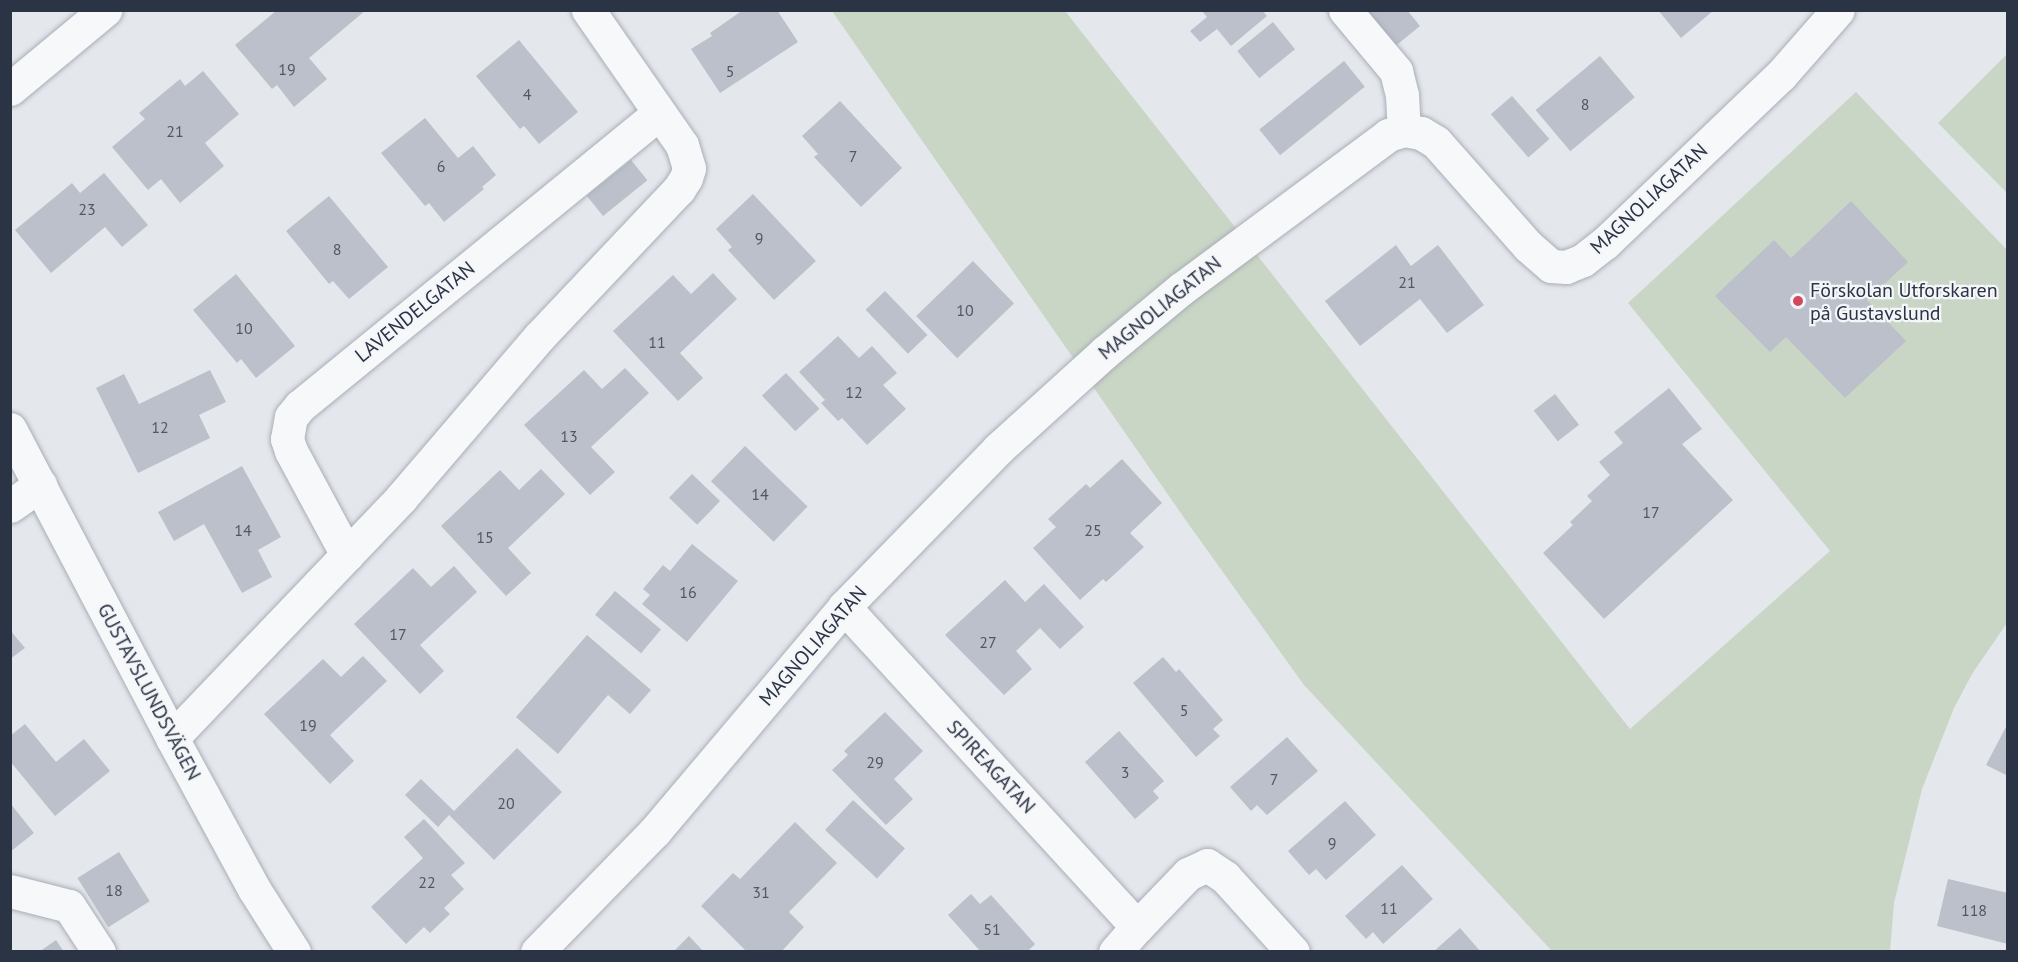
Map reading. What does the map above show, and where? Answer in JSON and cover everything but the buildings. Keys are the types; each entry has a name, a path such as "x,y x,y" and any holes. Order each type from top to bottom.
{"street":[{"path":"10,89 105,10"},
{"path":"172,738 401,498 539,337 679,189 689,168 682,145 588,10"},
{"path":"1345,10 1396,71 1402,95 1404,130"},
{"name":"MAGNOLIAGATAN","path":"537,951 655,831 844,607 998,449 1105,352 1181,289 1378,142 1404,130 1421,133 1436,142 1528,246 1551,266 1566,267 1583,260 1605,243 1781,75 1838,10"},
{"name":"LAVENDELGATAN","path":"347,555 291,451 287,439 291,417 300,406 659,113"},
{"name":"GUSTAVSLUNDSVÄGEN","path":"10,429 254,889 294,951"},
{"path":"10,506 40,485"},
{"name":"SPIREAGATAN","path":"844,607 1137,927"},
{"path":"1115,951 1188,874 1207,865 1226,877 1293,951"},
{"path":"10,891 69,906 99,951"}],"green space":[{"path":"832,11 1065,11 1630,729 1830,551 1628,303 1856,92 2008,251 2007,623 1972,674 1954,708 1922,789 1894,903 1890,951 1552,951 1304,685 1187,522"},
{"path":"2007,54 2007,193 1938,123"}],"place":[{"name":"Förskolan Utforskaren på Gustavslund","path":"1798,301"}]}
